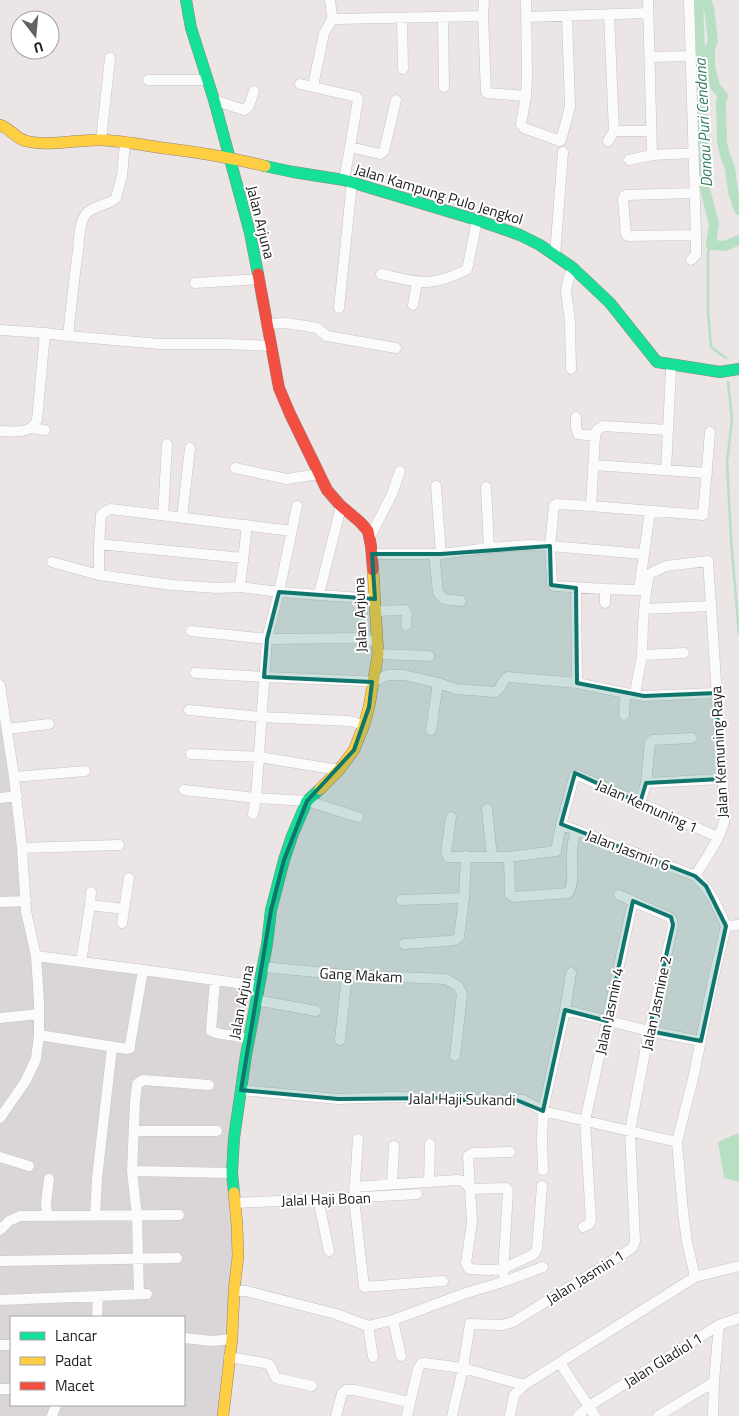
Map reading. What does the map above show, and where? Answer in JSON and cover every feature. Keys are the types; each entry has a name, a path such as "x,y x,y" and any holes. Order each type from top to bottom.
{"street":[{"name":"Jalan Arjuna","path":"186,0 191,28 214,100 250,233 279,388 328,490 340,505 360,522 368,531 370,537 378,654 369,707 354,750 339,770 307,801 284,860 271,910 263,967 248,1040 234,1138 232,1173 238,1256 232,1339 223,1416"},
{"path":"313,86 324,33 333,18 330,0"},
{"path":"484,0 486,93 526,96"},
{"path":"526,0 526,96 521,124 535,136 561,140 570,107 567,16"},
{"path":"648,0 652,156"},
{"path":"689,0 696,235 696,256 691,260"},
{"path":"527,17 648,13"},
{"path":"608,141 614,131 609,14"},
{"path":"333,18 402,19 483,16"},
{"path":"443,18 444,87"},
{"path":"402,19 403,69"},
{"path":"650,57 691,56"},
{"path":"101,140 110,58"},
{"path":"148,80 208,80"},
{"path":"300,84 358,98 350,147 339,308"},
{"path":"214,100 244,110 249,106 254,91"},
{"path":"350,147 383,154 396,100"},
{"name":"Jalan Kampung Pulo Jengkol","path":"0,125 6,127 25,141 55,143 101,140 229,157 293,172 348,181 404,200 477,220 520,235 555,255 573,268 610,303 657,362 730,370"},
{"path":"614,131 651,131"},
{"path":"68,336 73,284 85,215 90,210 109,204 116,198 122,176 125,142"},
{"path":"555,255 563,152"},
{"path":"629,160 652,156 694,153"},
{"path":"695,193 626,195 624,199 626,233 628,236 696,235"},
{"path":"381,274 428,283 441,281 467,269 477,220"},
{"path":"571,369 570,322 566,291 573,268"},
{"path":"195,283 259,279"},
{"path":"413,304 417,282"},
{"path":"268,324 285,323 317,328 327,336 396,348"},
{"path":"0,330 160,344 271,346"},
{"path":"31,428 37,420 45,333"},
{"path":"666,470 671,370"},
{"path":"576,417 578,434 595,436"},
{"path":"591,506 595,436 597,430 603,426 668,430"},
{"path":"0,431 21,431 31,428 45,430"},
{"path":"650,511 639,590 554,586 552,583 550,546 555,505 591,506 703,515 710,432"},
{"path":"164,515 167,444"},
{"path":"182,518 190,448"},
{"path":"594,465 707,473"},
{"path":"235,468 287,478 319,474"},
{"path":"370,537 392,494 400,471"},
{"path":"436,486 438,593 444,599 460,601"},
{"path":"486,487 489,548"},
{"path":"320,594 340,505"},
{"path":"253,814 256,798 267,639 297,506"},
{"path":"99,575 99,544 102,516 106,511 164,515 292,530"},
{"path":"240,587 247,525"},
{"path":"99,544 243,558"},
{"path":"372,554 437,554 529,545 644,554"},
{"path":"52,562 99,575 172,585 217,588 240,587 279,592 375,599"},
{"name":"Jalan Kemuning Raya","path":"644,609 649,574 652,571 666,566 709,562 710,606 725,816 724,824 718,837 695,876"},
{"path":"576,588 577,683"},
{"path":"605,589 606,603"},
{"path":"624,715 642,655 644,609 710,606"},
{"path":"376,611 405,610 407,613 406,625"},
{"path":"191,631 267,639 362,638 377,642"},
{"path":"642,655 684,653"},
{"path":"378,654 429,656"},
{"path":"195,672 264,678 372,682 388,675 404,675 456,689 496,692 504,679 508,678 577,683 644,696 716,693"},
{"path":"431,730 438,683"},
{"path":"0,685 17,796 26,911 36,956 39,1014 36,1059 25,1082 0,1117"},
{"path":"189,710 261,717 349,722 364,725"},
{"path":"7,729 49,724"},
{"path":"640,803 646,783 650,742 653,740 692,738"},
{"path":"191,754 259,757 339,770"},
{"path":"14,777 85,771"},
{"name":"Jalan Kemuning 1","path":"561,825 574,777 579,775 718,837"},
{"path":"646,783 721,779"},
{"path":"184,790 256,798 307,801 358,817"},
{"path":"0,798 17,796"},
{"path":"486,809 492,857"},
{"path":"451,817 446,852 446,856 449,858 508,856 556,851 572,854"},
{"path":"556,851 561,825"},
{"name":"Jalan Jasmin 6","path":"561,825 695,876"},
{"path":"508,856 510,894 514,898 568,893 572,878 572,854 576,830"},
{"path":"22,848 119,845"},
{"path":"404,944 448,941 457,939 460,935 466,856"},
{"path":"695,876 706,886 712,895 726,926 693,1079 677,1142 687,1242 695,1276"},
{"path":"122,923 129,878"},
{"path":"80,962 90,905 90,892"},
{"path":"619,894 632,900"},
{"path":"401,900 464,898"},
{"name":"Jalan Jasmin 4","path":"583,1227 591,1220 585,1121 632,900"},
{"name":"Jalan Jasmine 2","path":"630,1131 649,1031 673,923 669,917 632,900"},
{"path":"0,902 26,901"},
{"path":"90,905 124,909"},
{"path":"726,926 739,925"},
{"path":"36,956 259,986"},
{"name":"Gang Makam","path":"263,967 346,975 446,979 458,986 462,999 455,1056"},
{"path":"39,1035 127,1050 130,1048 142,970"},
{"path":"543,1170 543,1111 565,1010 570,973"},
{"path":"340,1040 346,975"},
{"path":"215,980 211,1031 244,1037 248,1040"},
{"path":"256,1000 316,1011"},
{"path":"565,1010 649,1031 700,1041"},
{"path":"0,1018 39,1014"},
{"path":"95,1216 97,1178 112,1048"},
{"path":"0,1300 143,1294 138,1258 137,1216 132,1171 135,1102 138,1084 142,1080 209,1085"},
{"name":"Jalal Haji Sukandi","path":"241,1090 338,1099 392,1097 450,1098 477,1102 523,1100 543,1111 677,1142"},
{"path":"135,1131 217,1131"},
{"name":"Jalan Jasmin 1","path":"463,1368 470,1324 502,1325 513,1322 632,1247 635,1241 630,1131"},
{"path":"358,1139 354,1198 364,1288 443,1282"},
{"path":"428,1182 430,1144"},
{"path":"392,1184 394,1146"},
{"path":"510,1152 469,1155 472,1222 466,1263 469,1269 490,1270 503,1276 543,1267"},
{"path":"0,1157 29,1166"},
{"path":"132,1171 232,1173"},
{"path":"47,1215 46,1203 49,1178"},
{"path":"354,1187 457,1180 463,1181 471,1189 505,1187 508,1190 503,1276"},
{"path":"234,1291 246,1291 336,1314 368,1326 393,1320 466,1293 503,1276 533,1256 536,1252 542,1186"},
{"name":"Jalal Haji Boan","path":"234,1203 417,1194"},
{"path":"318,1198 328,1251"},
{"path":"0,1230 9,1221 20,1216 179,1215"},
{"path":"0,1261 177,1258"},
{"path":"510,1416 514,1395 524,1385 695,1276 739,1266"},
{"path":"97,1316 98,1296"},
{"name":"Jalan Gladiol 1","path":"578,1416 589,1406 719,1325 739,1318"},
{"path":"393,1320 401,1356"},
{"path":"713,1416 719,1325"},
{"path":"368,1326 373,1357"},
{"path":"185,1338 212,1341 232,1339"},
{"path":"229,1357 270,1365 276,1378 312,1386"},
{"path":"407,1416 418,1369 421,1364 428,1362 463,1368 524,1385"},
{"path":"560,1363 595,1416"},
{"path":"452,1416 463,1368"},
{"path":"658,1416 714,1382"},
{"path":"336,1416 342,1393 346,1390 355,1390 409,1402"}],"highlighted area":[{"path":"550,546 551,585 576,588 577,683 644,696 716,693 721,779 646,783 640,803 575,773 561,824 695,876 706,886 726,926 701,1041 649,1031 673,925 671,917 633,901 607,1021 565,1010 543,1111 514,1099 477,1102 451,1098 338,1099 241,1090 271,910 284,860 307,801 354,750 369,707 372,682 264,677 267,639 279,592 375,599 372,554 441,554"}],"shaded area":[{"path":"0,683 36,956 259,986 246,1055 235,1203 223,1416 0,1416"},
{"path":"738,1133 739,1182 724,1178 718,1142"}],"waterway":[{"name":"Danau Puri Cendana","path":"698,0 705,189 714,224 711,245 725,246 739,240"},
{"name":"Danau Puri Cendana","path":"706,0 709,8 713,41 710,48 710,67 715,86 723,96 721,102 722,142 739,210"},
{"path":"726,358 711,347 708,312 708,253 711,245 725,246 736,241"},
{"path":"728,382 732,420 727,462 739,634"}],"traffic: fast":[{"path":"186,0 191,28 214,100 250,233 258,274"},
{"path":"265,166 344,180 520,235 540,245 573,268 610,303 657,362 720,372 739,369"},
{"path":"234,1193 232,1173 234,1138 271,910 292,836 307,801 320,789"}],"traffic: slow":[{"path":"0,125 22,140 35,143 93,140 118,141 202,153 265,166"},
{"path":"320,789 339,770 354,750 369,707 378,654 373,570"},
{"path":"223,1416 232,1339 238,1256 234,1193"}],"traffic: jam":[{"path":"258,274 279,388 327,490 368,531 373,570"}]}
